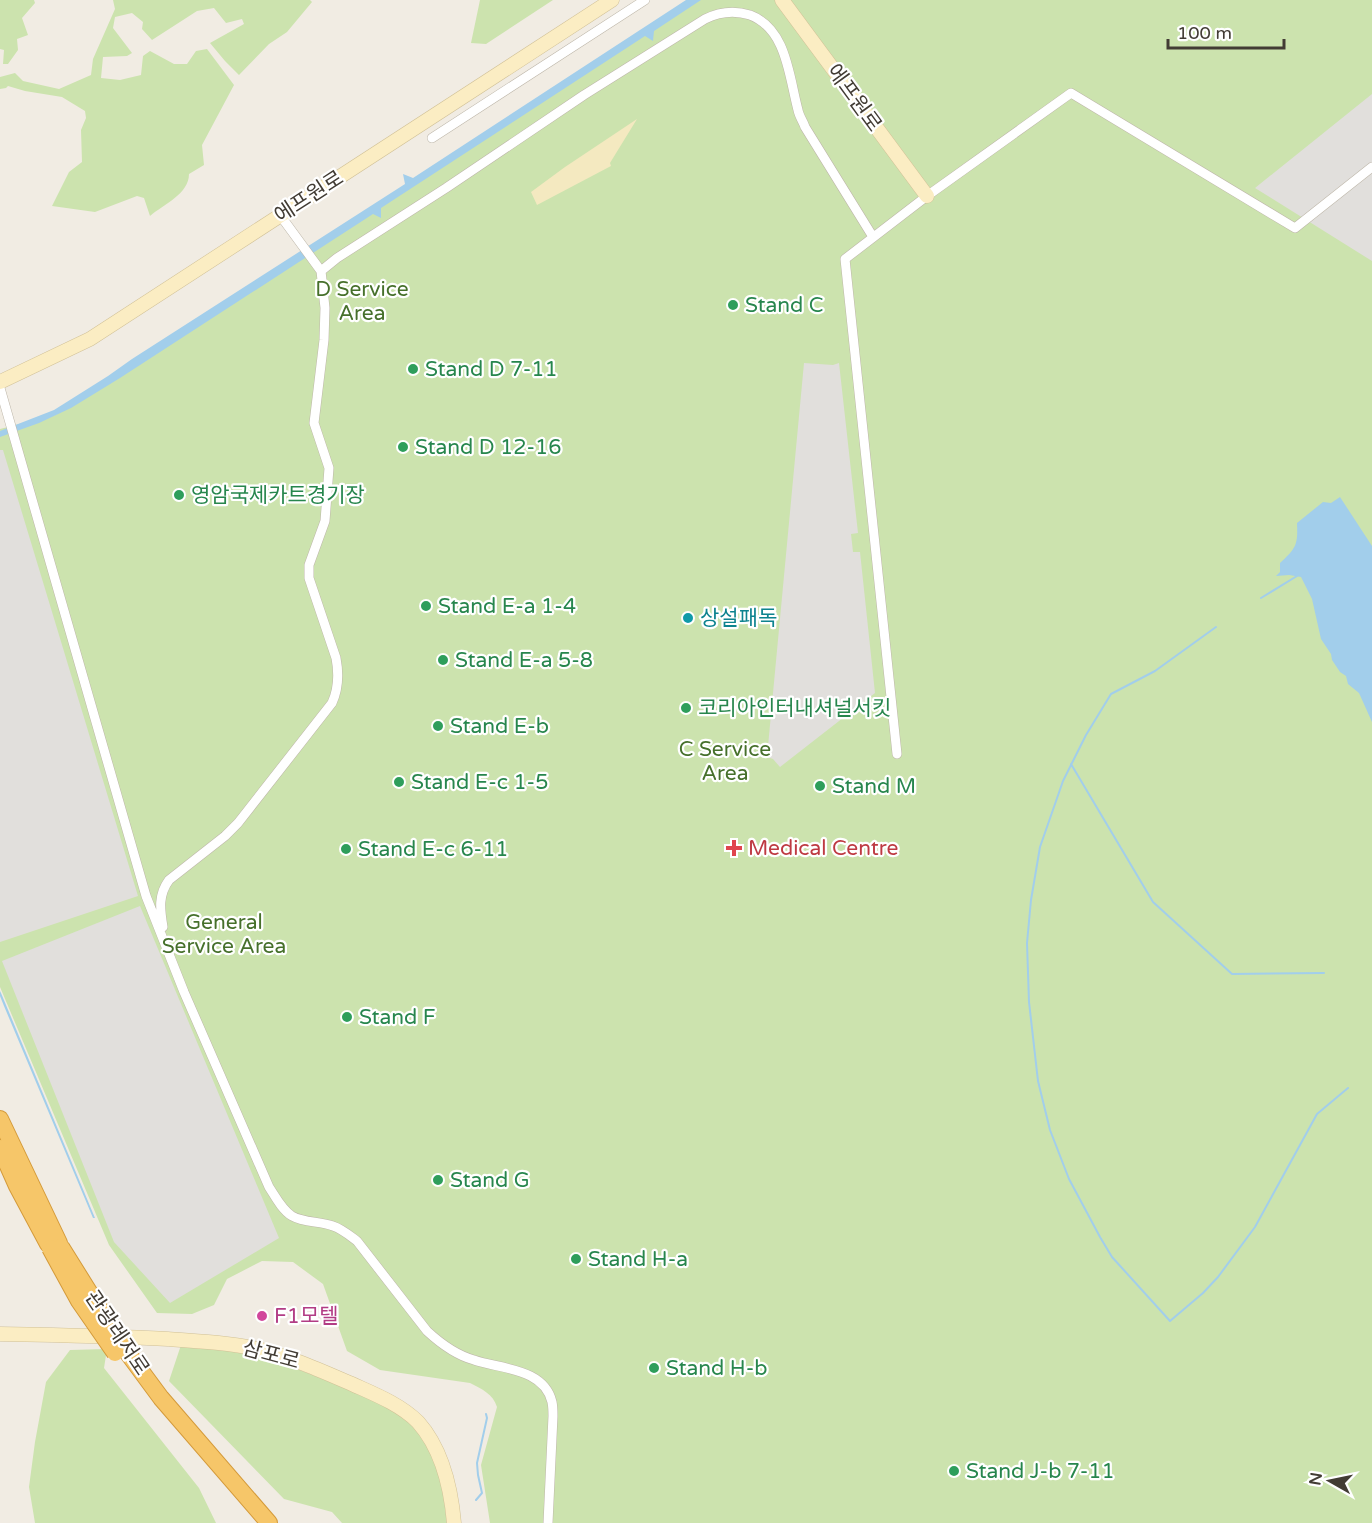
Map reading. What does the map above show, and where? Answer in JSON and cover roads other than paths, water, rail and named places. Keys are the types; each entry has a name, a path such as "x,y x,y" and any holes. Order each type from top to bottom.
{"highway":[{"name":"관광레저로","path":"0,1119 80,1301 119,1350 269,1523"},
{"name":"관광레저로","path":"0,1148 17,1186 54,1246"},
{"name":"관광레저로","path":"119,1350 178,1432 256,1523"}],"street":[{"name":"에프원로","path":"0,382 90,339 612,0"},
{"path":"432,138 645,0"},
{"name":"에프원로","path":"782,0 927,196"},
{"path":"321,271 337,258 584,95 705,19 725,12 744,13 754,17 762,22 777,39 787,64 798,112 805,127 873,237"},
{"path":"897,754 845,259 927,196 1071,93 1295,228 1372,167"},
{"path":"142,883 146,888 156,889 225,836 238,823 332,702 337,692 336,658 309,578 309,565 325,521 329,468 314,423 326,308 321,271 280,216"},
{"path":"0,388 142,883 184,992 269,1187 292,1216 335,1226 349,1234 365,1250 427,1331 441,1343 472,1360 526,1374 538,1381 547,1391 552,1401 553,1416 548,1523"},
{"path":"166,947 160,911 162,889 169,880"},
{"name":"삼포로","path":"0,1334 120,1336 228,1344 281,1355 325,1372 395,1405 418,1423 427,1434 439,1457 448,1481 454,1523"}],"water":[{"path":"686,0 701,0 654,31 653,41 645,36 381,208 381,218 373,214 71,408 0,437 0,431 54,410 108,376 405,184 403,174 413,178"},
{"path":"1340,497 1372,546 1372,722 1359,693 1348,684 1346,676 1340,672 1321,639 1312,599 1301,577 1276,576 1280,572 1280,563 1295,546 1297,523 1323,502 1331,503"},
{"path":"0,991 95,1218 93,1218 4,1006"}],"waterway":[{"path":"1261,598 1297,576"},
{"path":"1216,627 1155,671 1111,694 1086,735 1063,781 1040,847 1031,900 1027,943 1029,1002 1038,1081 1050,1130 1069,1179 1112,1257 1170,1321 1218,1277 1255,1227 1317,1114 1348,1088"},
{"path":"1071,764 1153,902 1232,974 1324,973"},
{"path":"476,1500 482,1493 477,1463 486,1414"}],"place":[{"name":"Stand C","path":"733,305"},
{"name":"Stand D 7-11","path":"413,369"},
{"name":"Stand D 12-16","path":"403,447"},
{"name":"영암국제카트경기장","path":"179,495"},
{"name":"Stand E-a 1-4","path":"426,606"},
{"name":"상설패독","path":"688,618"},
{"name":"Stand E-a 5-8","path":"443,660"},
{"name":"코리아인터내셔널서킷","path":"686,708"},
{"name":"Stand E-b","path":"438,726"},
{"name":"Stand E-c 1-5","path":"399,782"},
{"name":"Stand M","path":"820,786"},
{"name":"Medical Centre","path":"734,848"},
{"name":"Stand E-c 6-11","path":"346,849"},
{"name":"Stand F","path":"347,1017"},
{"name":"Stand G","path":"438,1180"},
{"name":"Stand H-a","path":"576,1259"},
{"name":"F1모텔","path":"262,1316"},
{"name":"Stand H-b","path":"654,1368"},
{"name":"Stand J-b 7-11","path":"954,1471"}],"park label":[{"name":"D Service Area","path":"362,301"},
{"name":"C Service Area","path":"725,761"},
{"name":"General Service Area","path":"224,934"}]}
